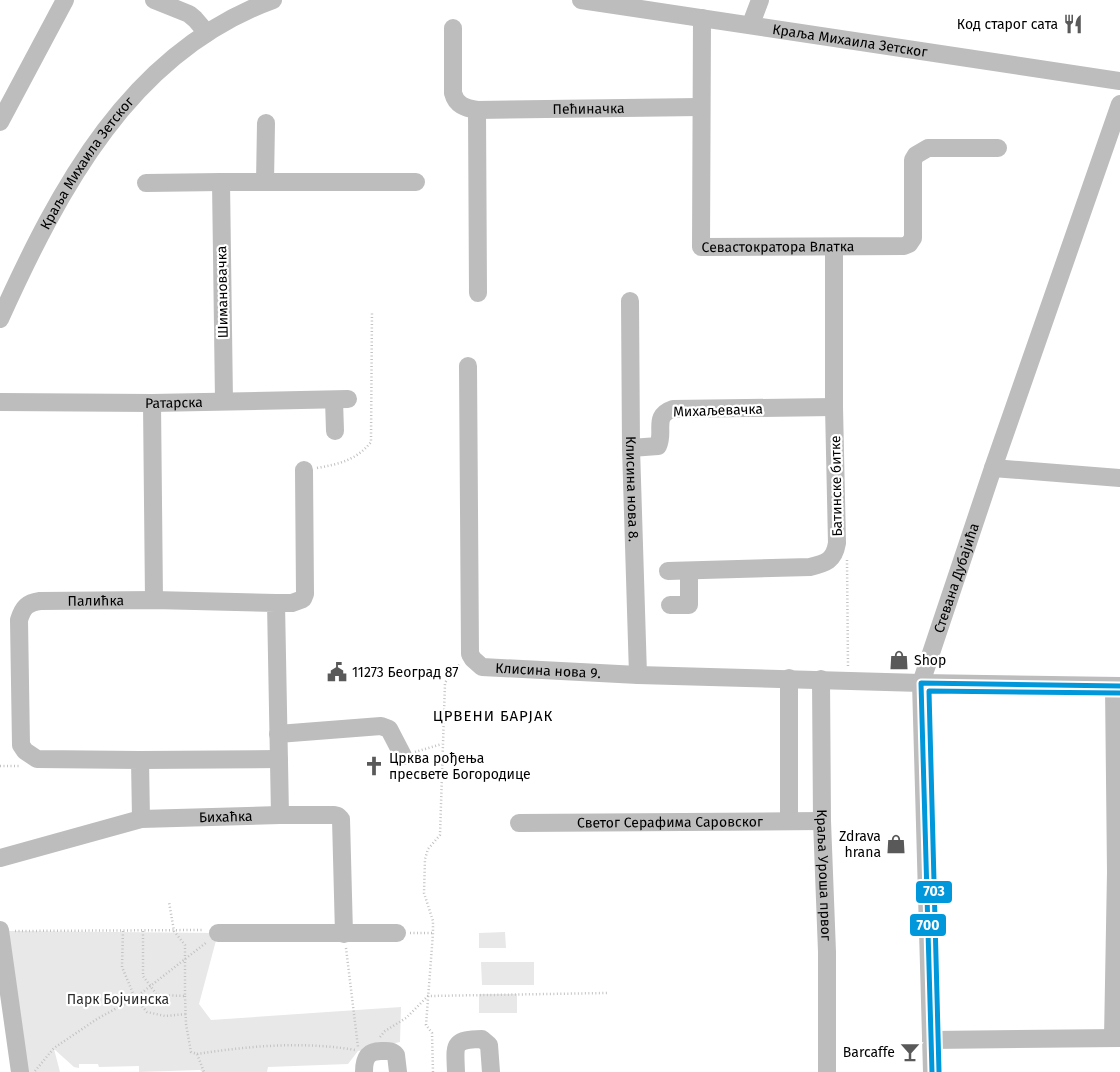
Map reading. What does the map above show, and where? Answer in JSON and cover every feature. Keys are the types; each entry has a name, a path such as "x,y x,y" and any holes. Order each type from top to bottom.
{"street":[{"path":"0,122 65,0"},
{"path":"154,0 189,14 195,18 207,33"},
{"name":"Краља Михаила Зетског","path":"0,319 16,284 66,190 110,122 150,78 174,56 207,33 241,14 273,0"},
{"name":"Краља Михаила Зетског","path":"581,0 628,4 702,18 1120,81"},
{"path":"751,24 760,0"},
{"name":"Севастократора Влатка","path":"702,18 700,107 701,247 904,246 911,242 913,238 913,160 916,154 928,148 998,148"},
{"name":"Пећиначка","path":"454,28 454,98 463,107 476,110 700,107"},
{"name":"Стевана Дубајића","path":"932,1072 920,683 1120,104"},
{"path":"476,110 478,293"},
{"path":"265,182 266,123"},
{"name":"Шимановачка","path":"220,182 224,401"},
{"path":"146,183 416,182"},
{"name":"Батинске битке","path":"668,571 810,568 831,559 836,553 838,543 834,407 834,247"},
{"name":"Клисина нова 8.","path":"630,301 631,448 638,675"},
{"name":"Клисина нова 9.","path":"468,366 470,654 482,667 638,675 920,683 1117,686"},
{"name":"Ратарска","path":"0,402 152,403 341,400 335,431"},
{"path":"152,403 154,600"},
{"name":"Михаљевачка","path":"631,448 658,446 662,416 664,413 672,410 834,407"},
{"path":"993,468 1120,478"},
{"name":"Палићка","path":"279,759 37,759 24,751 20,745 19,620 25,606 30,602 40,601 154,600 276,603 303,599 305,594 304,470"},
{"path":"670,606 689,606 689,570"},
{"path":"276,603 280,815"},
{"path":"788,820 789,678"},
{"name":"Краља Уроша првог","path":"821,680 827,1072"},
{"path":"931,1040 1117,1038 1117,686"},
{"path":"278,734 381,726 389,729 403,756"},
{"path":"140,760 141,819"},
{"name":"Бихаћка","path":"0,858 141,819 334,815 338,816 341,820 344,934"},
{"name":"Светог Серафима Саровског","path":"519,823 822,820"},
{"path":"0,930 20,1072"},
{"path":"218,933 398,933"},
{"path":"456,1072 455,1050 458,1044 464,1040 482,1039 489,1045 491,1072"},
{"path":"364,1072 364,1062 368,1055 377,1051 393,1052 398,1060 398,1072"}],"path":[{"path":"838,543 847,560 848,680"},
{"path":"433,1072 432,1033 426,1025 434,933 433,921 424,893 425,859 428,849 440,835 445,683 455,669"},
{"path":"403,756 442,744"},
{"path":"170,902 174,930 185,945 186,1014 191,1052 197,1054 235,1048 295,1045 337,1047 358,1051 344,934"},
{"path":"0,930 211,930 218,933 136,998 97,1019 54,1048 34,1072"},
{"path":"124,931 122,967 136,998 147,1012 165,1016 186,1014"},
{"path":"144,931 143,976 157,995 185,996"},
{"path":"398,933 434,933"},
{"path":"377,1051 380,1036 406,1018 428,996 607,993"},
{"path":"197,1054 204,1072"}],"green space":[{"name":"Парк Бојчинска","path":"9,931 218,933 199,1004 211,1020 401,1007 400,1042 358,1051 348,1064 268,1067 267,1072 202,1072 200,1070 139,1072 139,1066 99,1067 98,1064 79,1064 79,1068 74,1067 54,1049 60,1072 22,1072"},
{"path":"505,932 506,948 479,948 479,933"},
{"path":"481,962 534,962 534,985 482,985"},
{"path":"479,994 517,994 517,1013 479,1013"}],"transit line":[{"name":"700","path":"932,1072 921,683 1120,686"},
{"name":"703","path":"939,1072 929,691 1120,693"}],"place":[{"name":"Код старог сата","path":"1073,24"},
{"name":"Shop","path":"899,660"},
{"name":"11273 Београд 87","path":"337,672"},
{"name":"Црква рођења пресвете Богородице","path":"374,766"},
{"name":"Zdrava hrana","path":"896,844"},
{"name":"Barcaffe","path":"910,1052"}],"district":[{"name":"ЦРВЕНИ БАРЈАК","path":"493,716"}]}
